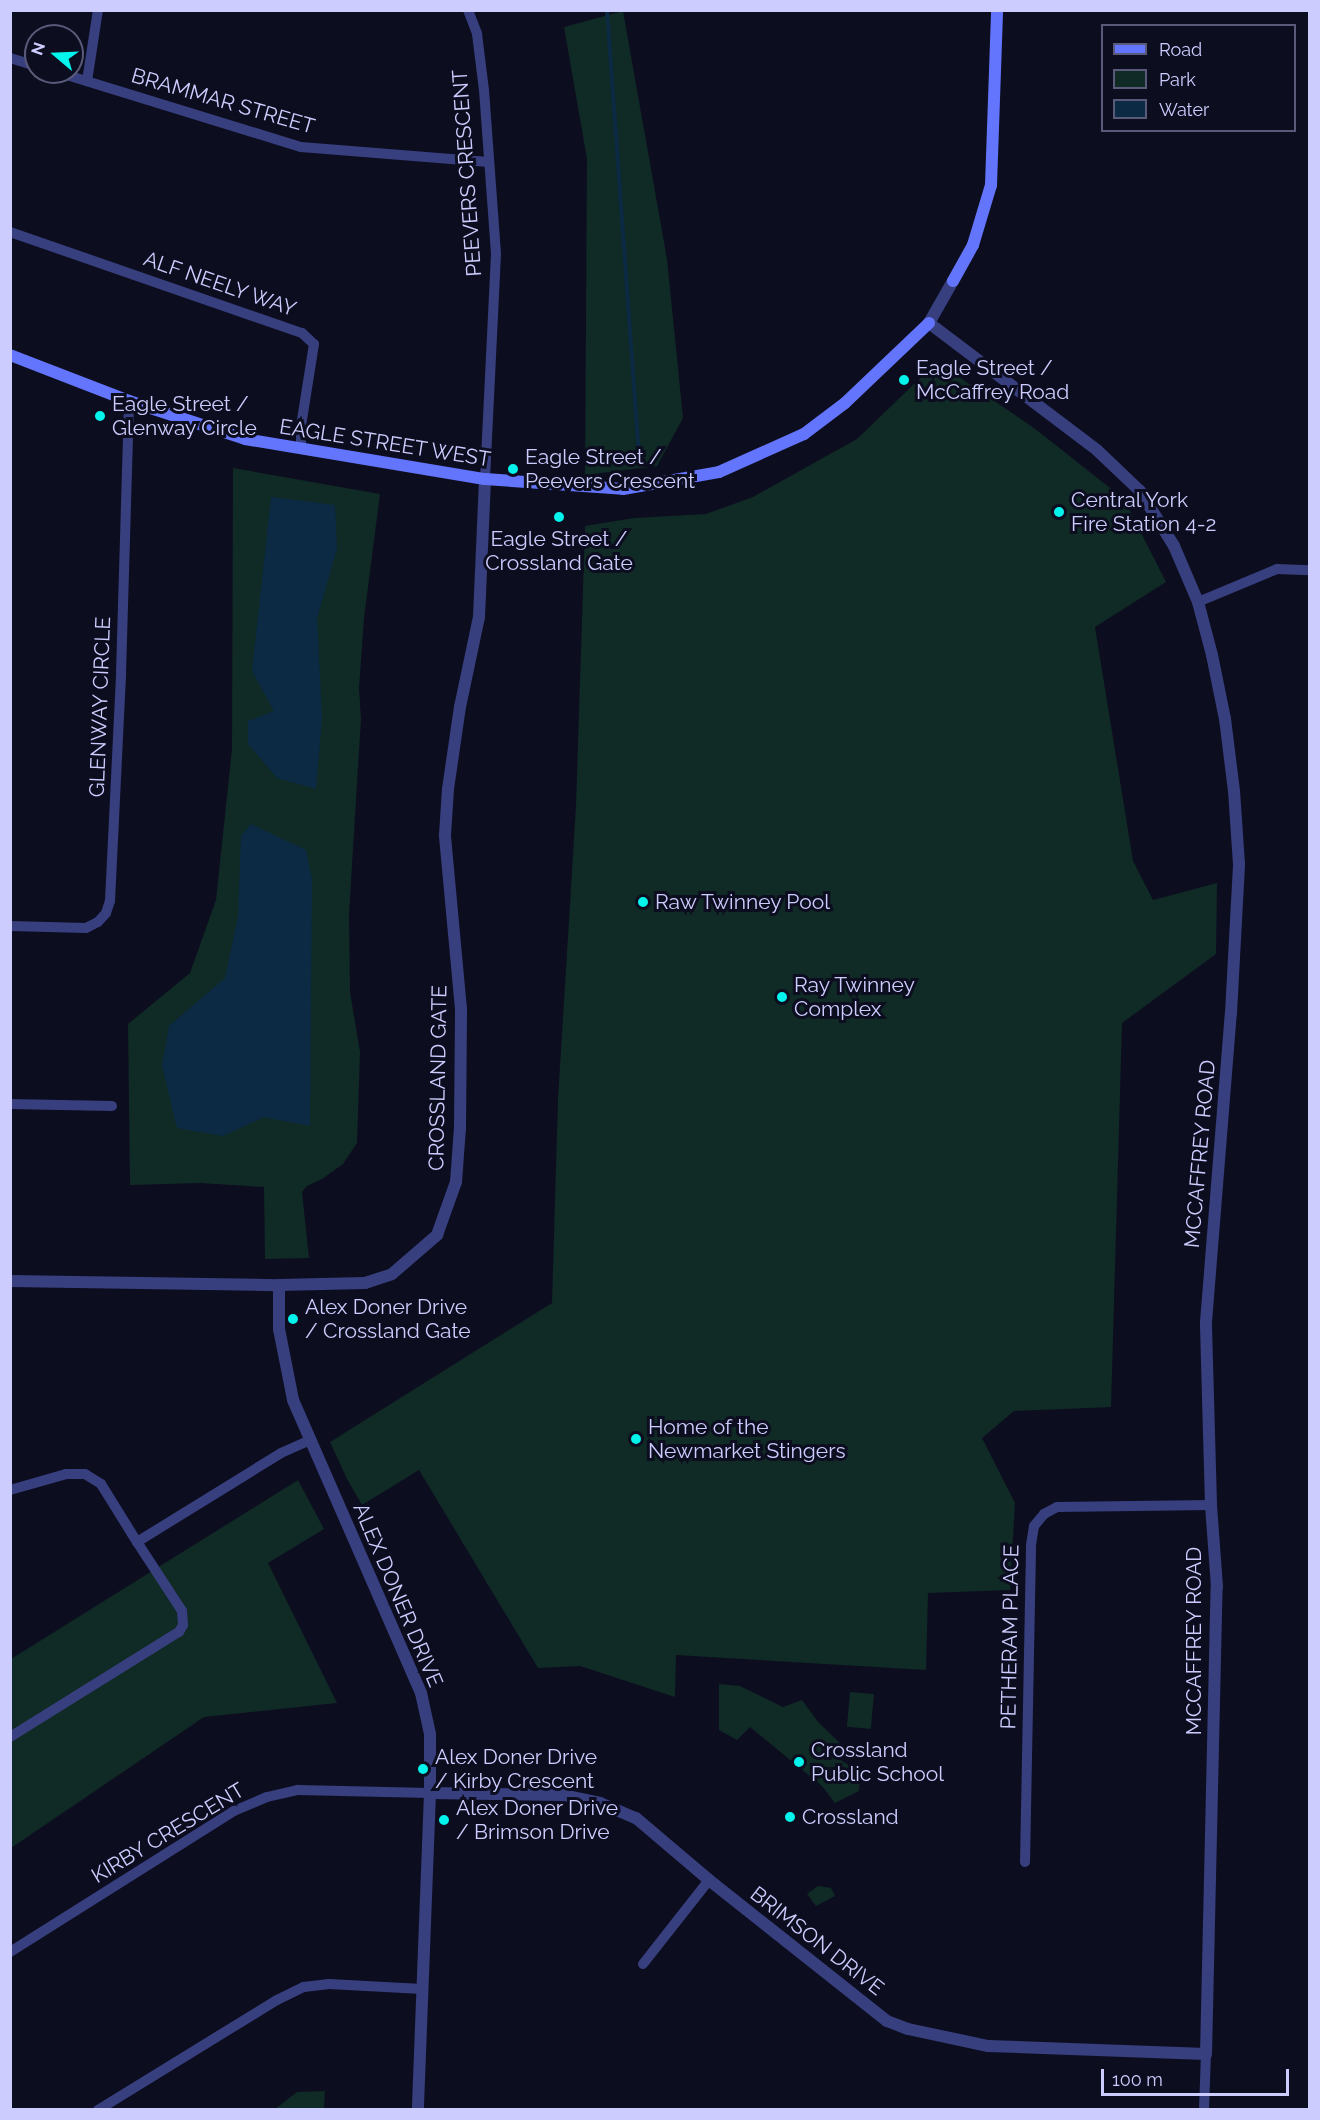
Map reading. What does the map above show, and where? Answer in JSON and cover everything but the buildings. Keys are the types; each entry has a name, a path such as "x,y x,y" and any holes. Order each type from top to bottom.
{"main road":[{"name":"EAGLE STREET WEST","path":"953,281 973,245 992,185 997,10"},
{"name":"EAGLE STREET WEST","path":"10,355 129,401 245,439 485,479 623,489 719,472 804,434 845,403 929,323"}],"street":[{"path":"87,81 98,10"},
{"name":"PEEVERS CRESCENT","path":"468,10 477,34 484,90 496,254 485,479"},
{"name":"BRAMMAR STREET","path":"84,80 302,147 488,162"},
{"name":"ALF NEELY WAY","path":"10,232 302,333 314,344 301,426 301,449"},
{"name":"EAGLE STREET WEST","path":"929,323 953,281"},
{"name":"MCCAFFREY ROAD","path":"929,323 1097,450 1140,491 1174,546 1198,602 1225,719 1234,791 1239,864 1232,1001 1206,1322 1216,1598 1204,2109"},
{"name":"GLENWAY CIRCLE","path":"10,926 86,928 98,922 106,913 110,901 122,674 129,401"},
{"name":"CROSSLAND GATE","path":"10,1281 279,1285 365,1283 392,1275 437,1235 456,1182 460,1128 461,1009 445,836 448,789 460,707 479,617 485,479"},
{"path":"1198,602 1277,569 1310,570"},
{"path":"10,1104 112,1106"},
{"name":"ALEX DONER DRIVE","path":"279,1285 279,1329 293,1400 421,1694 430,1734 430,1792 418,2109"},
{"path":"137,1542 281,1453 310,1440"},
{"path":"10,1490 66,1474 85,1474 101,1484 182,1611 183,1624 180,1632 10,1737"},
{"name":"PETHERAM PLACE","path":"1025,1862 1031,1545 1034,1526 1044,1514 1057,1507 1211,1505"},
{"name":"KIRBY CRESCENT","path":"10,1952 234,1811 267,1797 298,1790 430,1792"},
{"name":"BRIMSON DRIVE","path":"430,1792 563,1795 600,1803 636,1818 709,1880 887,2021 908,2029 988,2046 1206,2054"},
{"path":"643,1964 709,1880"},
{"path":"98,2109 277,2000 304,1987 328,1984 422,1989"}],"green space":[{"path":"623,11 667,259 683,418 657,466 585,475 587,159 564,27"},
{"path":"937,362 1034,428 1124,499 1166,582 1095,627 1133,861 1153,900 1217,883 1216,954 1122,1023 1111,1407 1014,1411 982,1438 1015,1503 1010,1590 928,1593 926,1670 676,1655 675,1697 580,1666 538,1668 419,1470 362,1505 330,1442 552,1303 558,1099 576,806 585,526 634,518 706,514 753,497 857,439"},
{"path":"233,468 380,494 364,618 359,688 361,719 349,914 350,992 360,1052 357,1143 343,1164 322,1179 307,1186 302,1192 309,1258 265,1259 264,1187 200,1183 130,1185 128,1024 190,973 216,900 232,749"},
{"path":"298,1480 324,1529 268,1563 337,1703 204,1717 11,1848 11,1659"},
{"path":"719,1684 740,1686 783,1707 802,1700 818,1722 842,1745 834,1756 860,1772 859,1791 835,1803 822,1786 750,1727 737,1740 719,1730"},
{"path":"850,1692 874,1694 871,1729 847,1727"},
{"path":"818,1886 831,1888 835,1896 816,1906 807,1894"},
{"path":"325,2091 324,2109 275,2109 297,2092"}],"water":[{"path":"271,497 335,505 337,549 317,618 322,718 316,789 277,778 248,744 248,721 274,711 252,671"},
{"path":"251,824 306,850 312,879 310,1126 264,1117 223,1136 177,1128 162,1065 169,1026 225,978 238,916 241,836"}],"waterway":[{"path":"607,10 639,458"}],"place":[{"name":"Eagle Street / McCaffrey Road","path":"904,380"},
{"name":"Eagle Street / Glenway Circle","path":"100,416"},
{"name":"Eagle Street / Peevers Crescent","path":"513,469"},
{"name":"Central York Fire Station 4-2","path":"1059,512"},
{"name":"Eagle Street / Crossland Gate","path":"559,517"},
{"name":"Raw Twinney Pool","path":"643,902"},
{"name":"Ray Twinney Complex","path":"782,997"},
{"name":"Alex Doner Drive / Crossland Gate","path":"293,1319"},
{"name":"Home of the Newmarket Stingers","path":"636,1439"},
{"name":"Crossland Public School","path":"799,1762"},
{"name":"Alex Doner Drive / Kirby Crescent","path":"423,1769"},
{"name":"Crossland","path":"790,1817"},
{"name":"Alex Doner Drive / Brimson Drive","path":"444,1820"}]}
